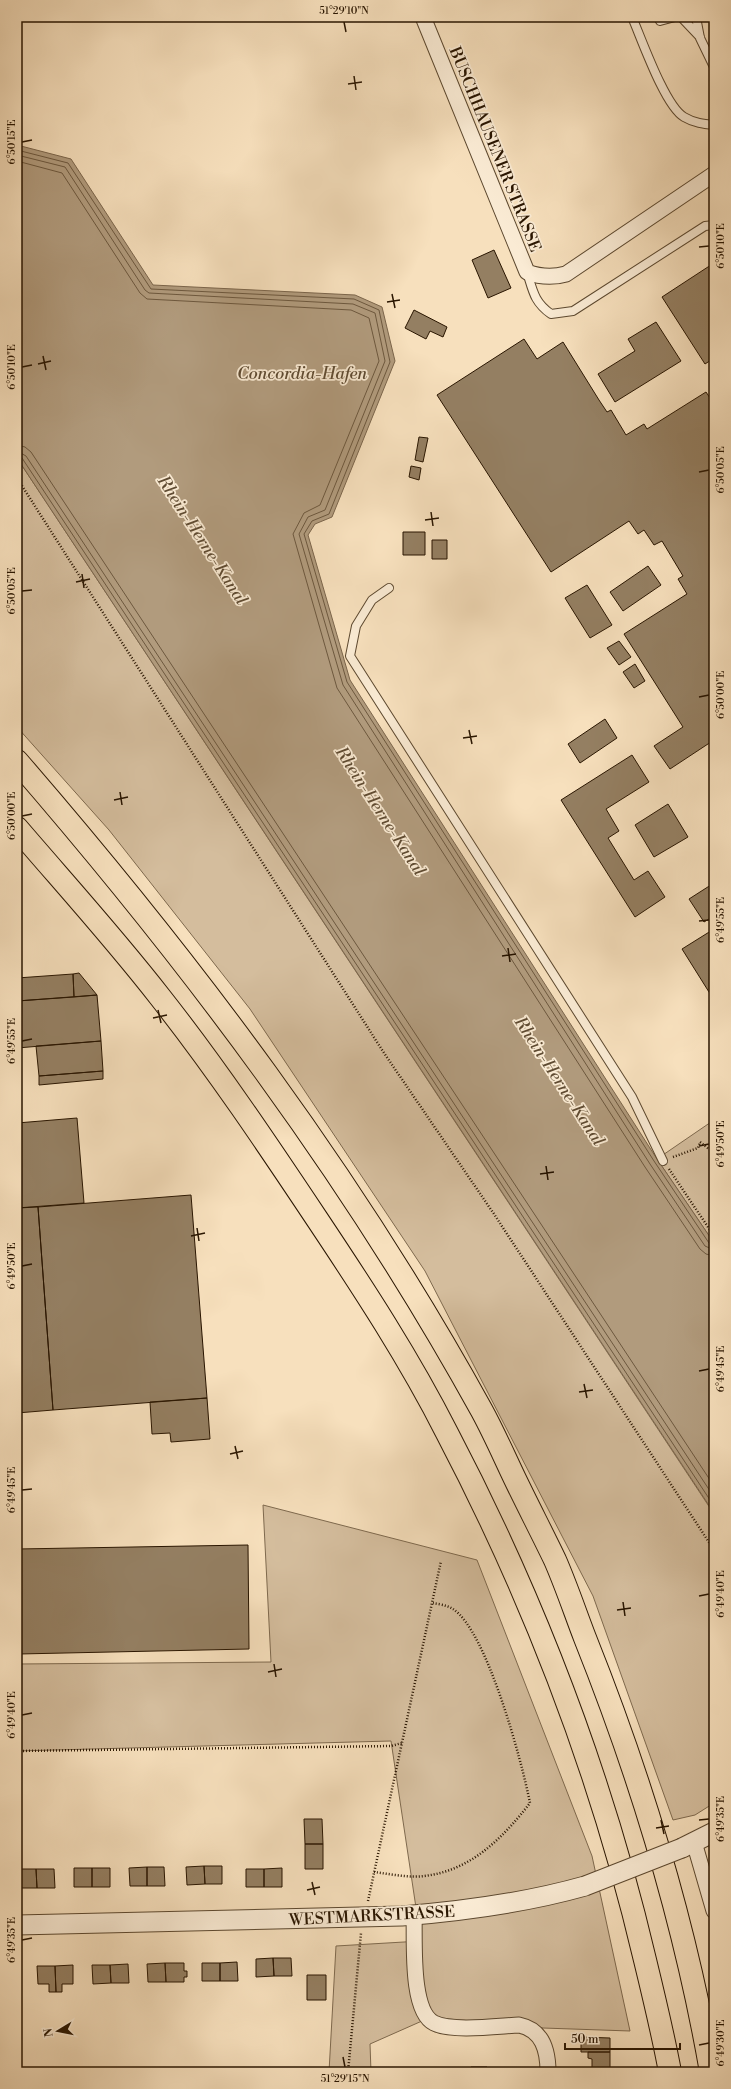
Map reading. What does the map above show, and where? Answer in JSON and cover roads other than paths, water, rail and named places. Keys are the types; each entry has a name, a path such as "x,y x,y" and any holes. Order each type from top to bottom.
{"highway":[{"path":"17,761 71,823 184,961 276,1086 324,1154 412,1288 484,1414 556,1563 616,1715 649,1815 675,1909 704,2032 711,2072"},
{"path":"17,828 160,997 226,1086 291,1179 377,1309 447,1432 516,1576 576,1725 609,1825 635,1917 670,2072"}],"street":[{"name":"BUSCHHAUSENER STRASSE","path":"422,17 526,272"},
{"path":"526,272 556,277 566,274 714,174"},
{"name":"WESTMARKSTRASSE","path":"17,1925 362,1918 452,1912 497,1906 567,1892 585,1886 688,1845 714,1832"},
{"path":"688,1845 714,1910"},
{"path":"414,1915 417,1996 425,2016 433,2023 447,2027 519,2025 528,2028 534,2031 544,2043 548,2060 548,2072"}],"lane":[{"path":"632,17 670,103 683,117 700,124 714,125"},
{"path":"658,17 660,21 675,17"},
{"path":"681,17 700,38"},
{"path":"696,17 700,38 714,67"},
{"path":"526,272 535,299 541,307 551,314 573,311 705,226 714,225"},
{"path":"390,588 372,600 356,626 350,656 632,1097 663,1161"}],"water":[{"path":"17,145 71,159 153,285 355,295 382,307 395,361 332,517 315,524 308,535 350,680 657,1159 714,1243 714,1513 17,458"}],"water label":[{"name":"Concordia-Hafen","path":"302,373"},
{"name":"Rhein-Herne-Kanal","path":"203,540"},
{"name":"Rhein-Herne-Kanal","path":"381,811"},
{"name":"Rhein-Herne-Kanal","path":"560,1081"}]}
